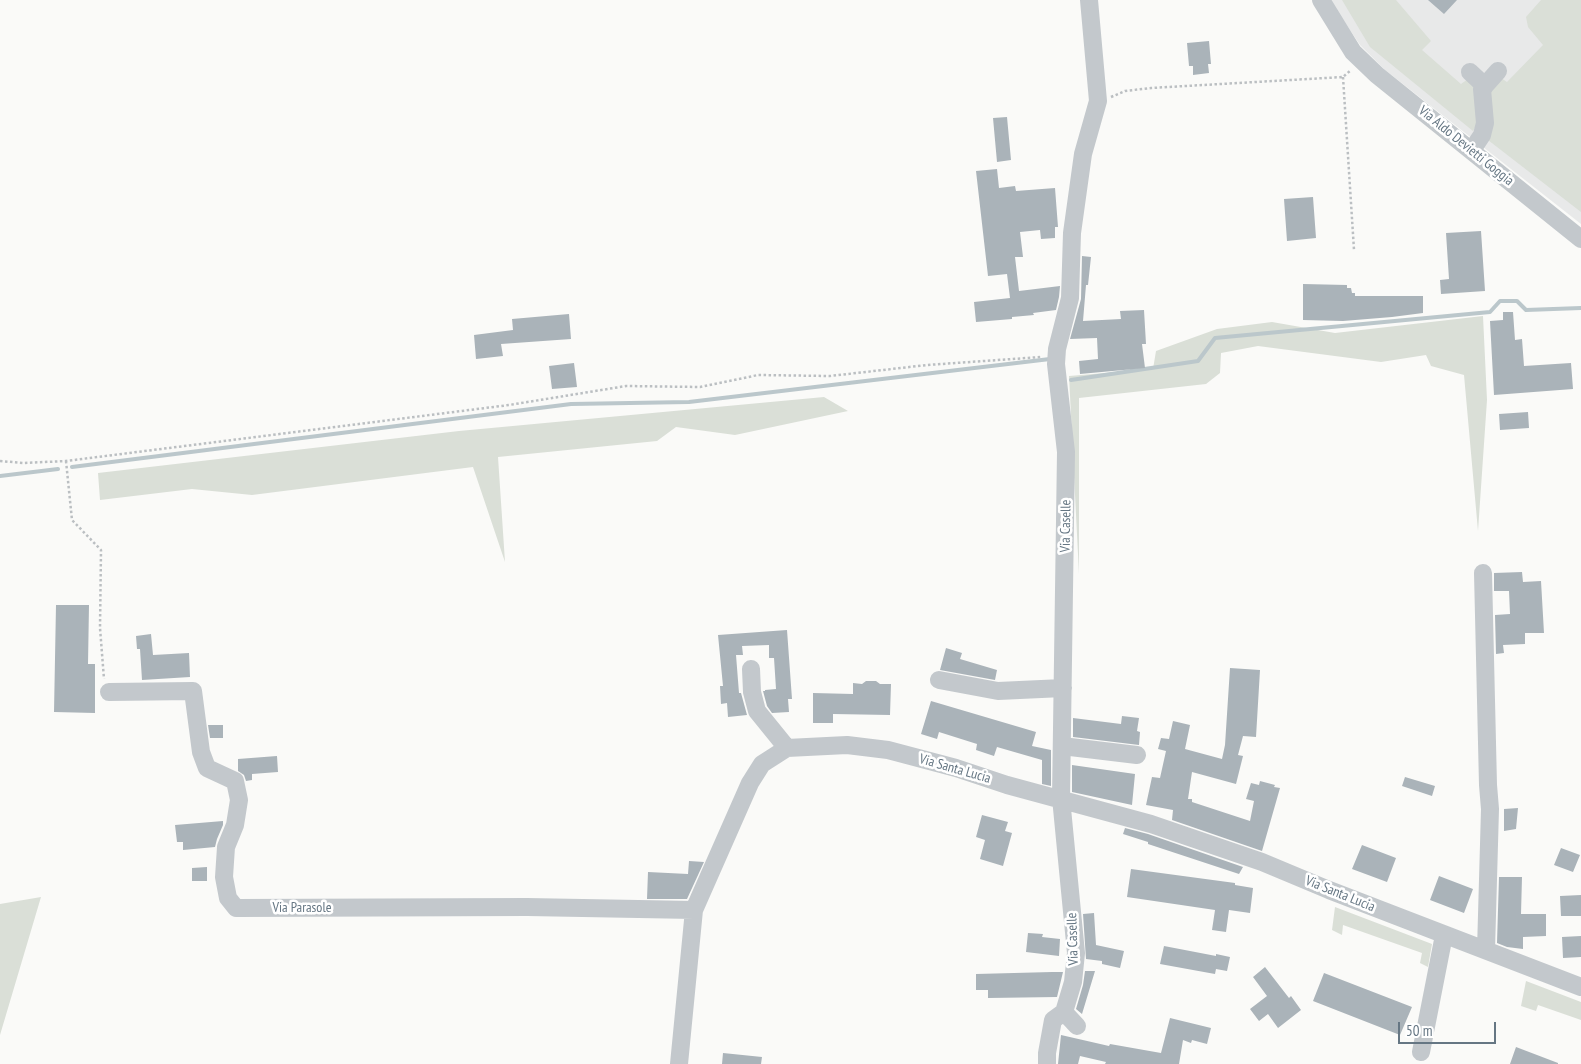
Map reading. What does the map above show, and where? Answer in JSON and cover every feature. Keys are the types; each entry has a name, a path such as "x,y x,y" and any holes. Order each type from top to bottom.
{"street":[{"name":"Via Caselle","path":"1047,1064 1053,1020 1064,1012 1074,982 1076,953 1061,798 1066,452 1057,349 1070,298 1072,233 1084,154 1098,101 1089,0"},
{"name":"Via Aldo Devietti Goggia","path":"1321,0 1357,56 1377,75 1581,239"},
{"path":"1472,150 1482,135 1484,123 1482,89 1498,71"},
{"path":"1470,72 1485,86"},
{"path":"1483,573 1490,810 1486,950"},
{"path":"751,669 752,692 757,711 787,748"},
{"path":"939,680 998,692 1063,688"},
{"name":"Via Parasole","path":"109,692 193,691 201,752 207,768 235,781 240,800 236,825 226,847 224,877 228,898 236,908 527,907 694,910"},
{"name":"Via Santa Lucia","path":"679,1064 694,910 750,783 762,764 787,748 847,745 888,750 1151,824 1262,862 1444,935 1581,987"},
{"path":"1062,746 1137,755"},
{"path":"1422,1052 1444,935"},
{"path":"1064,1012 1077,1026"}],"path":[{"path":"1354,250 1343,77 1357,56"},
{"path":"1098,101 1125,91 1151,88 1343,77"},
{"path":"0,461 23,463 66,461 509,404 626,386 700,387 758,375 830,376 927,365 1057,360"},
{"path":"66,461 72,520 101,550 102,666 103,676 109,692"}],"shaded area":[{"path":"1330,0 1581,0 1581,224 1385,70 1360,45"},
{"path":"1342,0 1396,0 1431,41 1422,50 1461,84 1468,79 1476,85 1476,126 1473,131 1370,47"},
{"path":"1541,0 1581,0 1581,212 1488,140 1493,126 1489,90 1498,76 1507,82 1543,45 1528,27 1526,17"},
{"path":"1483,316 1487,400 1478,531 1464,375 1431,366 1426,355 1381,362 1258,346 1221,353 1220,373 1206,384 1079,398 1079,574 1069,376 1153,369 1156,351 1217,329 1272,322 1335,333"},
{"path":"824,397 848,411 735,435 676,427 657,441 498,457 505,562 473,467 252,495 192,489 100,500 98,473 459,431"},
{"path":"41,897 0,1035 0,904"},
{"path":"1335,907 1432,944 1428,967 1420,963 1422,953 1343,925 1342,935 1332,930"},
{"path":"1526,981 1581,1002 1581,1020 1538,1005 1536,1011 1521,1006"}],"building":[{"path":"1428,0 1457,0 1444,14"},
{"path":"1209,41 1211,64 1208,64 1209,73 1193,75 1193,66 1189,66 1187,43"},
{"path":"1007,117 1011,160 997,162 993,118"},
{"path":"997,169 999,188 1015,186 1016,191 1055,188 1058,227 1055,227 1055,238 1041,239 1040,230 1020,232 1023,257 1015,257 1019,291 1060,286 1059,297 1056,310 1012,317 1012,319 976,322 974,302 1010,298 1007,274 988,276 976,171"},
{"path":"1313,197 1316,238 1287,241 1284,199"},
{"path":"1481,231 1485,291 1441,294 1440,280 1449,279 1446,233"},
{"path":"1082,256 1091,257 1083,321 1121,319 1120,311 1144,310 1146,344 1142,344 1145,368 1080,374 1079,361 1098,359 1097,338 1070,339 1081,299"},
{"path":"1303,284 1347,285 1347,288 1351,288 1352,293 1355,293 1355,296 1423,296 1423,313 1343,321 1303,320"},
{"path":"1503,312 1513,312 1515,340 1522,339 1524,366 1571,363 1573,389 1494,395 1490,321 1503,320"},
{"path":"569,314 571,339 501,344 503,356 476,359 474,335 513,330 512,319"},
{"path":"574,363 577,387 552,389 549,366"},
{"path":"1528,412 1529,428 1500,430 1499,414"},
{"path":"1522,572 1523,582 1541,581 1544,633 1525,633 1525,644 1503,645 1504,653 1496,654 1495,615 1510,614 1509,591 1494,591 1494,573"},
{"path":"56,605 89,605 88,664 95,664 95,713 54,712"},
{"path":"787,630 792,699 788,699 789,712 772,713 767,706 763,691 776,689 774,658 769,658 769,645 742,646 743,655 736,655 739,693 741,693 747,715 728,717 727,703 721,704 720,686 723,686 718,635"},
{"path":"151,634 153,655 189,653 190,677 142,680 140,649 137,649 136,636"},
{"path":"946,648 962,653 960,659 997,670 995,680 940,670"},
{"path":"1230,668 1260,670 1256,737 1243,736 1238,755 1243,756 1236,784 1192,772 1188,799 1250,821 1254,801 1246,799 1251,783 1259,785 1260,781 1280,788 1262,851 1172,820 1173,810 1146,805 1152,777 1160,778 1166,751 1158,749 1161,738 1169,739 1173,721 1190,725 1185,749 1222,759 1225,745"},
{"path":"866,681 891,684 890,715 833,714 833,723 813,723 813,693 853,694 853,683 862,684"},
{"path":"931,701 1036,732 1032,746 1051,750 1051,786 1042,784 1042,760 997,747 994,756 976,750 977,744 939,732 937,739 921,734"},
{"path":"1122,716 1139,718 1137,731 1140,732 1139,745 1073,737 1073,718 1121,724"},
{"path":"208,725 223,725 223,738 210,738"},
{"path":"277,756 278,772 252,774 252,780 246,781 244,775 238,771 238,759"},
{"path":"1072,765 1135,774 1132,805 1072,792"},
{"path":"1405,777 1435,786 1432,796 1402,786"},
{"path":"1518,808 1516,829 1504,831 1504,809"},
{"path":"982,815 1008,822 1005,831 1012,833 1003,866 980,859 985,840 976,837"},
{"path":"223,821 215,847 183,850 183,842 177,842 175,825"},
{"path":"1125,828 1148,834 1243,867 1239,874 1148,844 1148,842 1123,834"},
{"path":"1362,845 1396,858 1387,882 1352,869"},
{"path":"1561,848 1580,855 1573,872 1554,865"},
{"path":"689,861 704,862 687,899 647,899 648,872 688,874"},
{"path":"207,867 207,881 192,881 192,868"},
{"path":"1131,869 1235,883 1235,885 1253,888 1250,913 1229,910 1226,932 1212,930 1215,910 1127,897"},
{"path":"1439,876 1473,889 1464,913 1430,900"},
{"path":"1499,877 1522,877 1521,914 1546,914 1546,936 1523,937 1523,949 1507,947 1497,943"},
{"path":"1581,895 1581,916 1561,916 1560,896"},
{"path":"1094,913 1096,945 1124,951 1120,968 1102,964 1102,961 1086,959 1083,914"},
{"path":"1028,933 1043,934 1042,937 1060,939 1059,956 1026,952"},
{"path":"1581,936 1581,957 1563,958 1562,937"},
{"path":"1164,946 1230,957 1227,971 1216,969 1215,974 1160,964"},
{"path":"1265,967 1301,1010 1278,1028 1268,1014 1259,1021 1250,1009 1267,996 1253,977"},
{"path":"1085,971 1095,971 1082,1014 1076,1009"},
{"path":"1063,972 1057,997 988,998 988,990 976,990 976,974"},
{"path":"1324,973 1412,1007 1400,1035 1313,1001"},
{"path":"1170,1018 1211,1028 1207,1044 1192,1040 1191,1043 1183,1040 1179,1064 1105,1064 1106,1062 1080,1056 1078,1064 1058,1064 1061,1035 1109,1046 1110,1044 1161,1053"},
{"path":"1516,1047 1558,1063 1558,1064 1510,1064"},
{"path":"723,1053 762,1057 761,1064 722,1064"}],"waterway":[{"path":"1071,380 1198,361 1215,338 1490,312 1500,301 1517,301 1526,310 1581,308"},
{"path":"72,467 571,404 689,402 1050,359"},
{"path":"0,476 58,469"}]}
